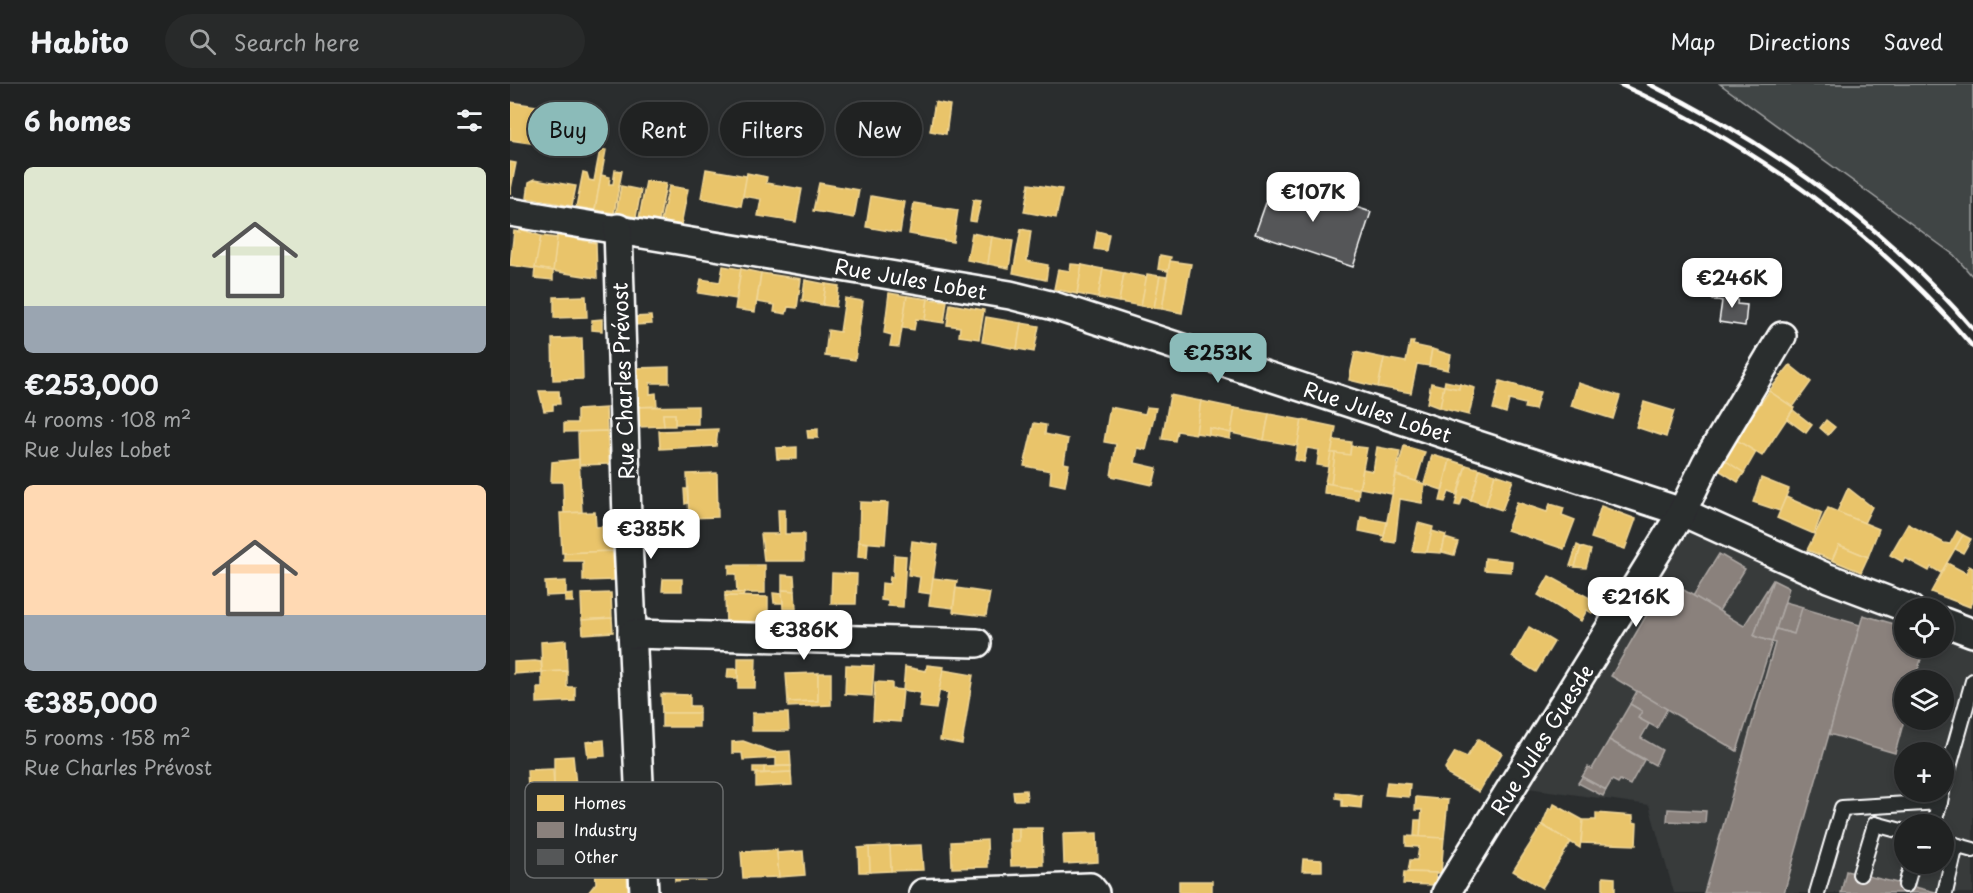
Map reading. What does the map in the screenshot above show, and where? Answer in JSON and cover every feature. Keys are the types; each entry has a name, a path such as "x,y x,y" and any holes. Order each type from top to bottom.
{"street":[{"name":"Rue Jules Lobet","path":"510,212 618,228 1010,295 1054,306 1682,512 1828,578 1894,603"},
{"name":"Rue Charles Prévost","path":"618,228 639,782"},
{"name":"Rue Jules Guesde","path":"1446,893 1682,512 1706,463 1782,336"},
{"path":"1954,626 1973,633"},
{"path":"632,634 977,643"},
{"name":"Rue Charles Prévost","path":"643,878 644,893"},
{"path":"923,893 1090,887 1095,893"}],"lane":[{"path":"1954,750 1973,681"},
{"path":"1817,893 1842,808 1896,802"},
{"path":"1860,874 1875,824 1894,829"},
{"path":"1954,845 1973,850"},
{"path":"1906,885 1909,874"},
{"path":"1945,893 1947,874"}],"shaded area":[{"path":"1720,84 1973,84 1973,277 1954,255"},
{"path":"1678,503 1840,574 1907,598 1894,598 1894,658 1954,658 1954,615 1973,622 1973,893 1674,893 1649,805 1500,784"}],"building: Homes":[{"path":"510,102 528,105 528,143 510,140"},
{"path":"935,102 950,105 946,134 930,131"},
{"path":"599,156 605,156 595,210 576,207 583,172 587,173 589,180 594,181"},
{"path":"510,162 516,163 510,194"},
{"path":"706,169 747,176 741,206 701,198"},
{"path":"615,170 622,171 614,213 595,210 601,175 610,177 609,184 613,184"},
{"path":"747,173 767,177 766,183 802,189 796,222 758,216 761,199 743,196"},
{"path":"535,179 576,186 572,206 527,198 529,182"},
{"path":"646,181 666,184 659,221 639,218"},
{"path":"819,183 859,190 854,218 813,211"},
{"path":"1029,184 1062,189 1056,218 1024,212"},
{"path":"621,186 641,190 636,217 616,213"},
{"path":"669,186 688,189 681,225 661,221"},
{"path":"871,196 905,202 900,233 866,227"},
{"path":"973,200 981,201 976,222 970,221"},
{"path":"914,203 958,210 953,242 909,234"},
{"path":"520,229 541,236 536,269 510,265 514,231 520,232"},
{"path":"1021,229 1031,231 1027,261 1048,265 1046,280 1013,273"},
{"path":"1097,231 1109,234 1106,251 1094,249"},
{"path":"972,233 992,237 988,264 967,260"},
{"path":"557,235 596,243 597,278 553,271"},
{"path":"541,236 557,238 553,271 535,268"},
{"path":"992,237 1013,241 1009,268 988,264"},
{"path":"1160,255 1171,257 1168,271 1158,269"},
{"path":"1170,261 1191,264 1182,313 1162,309"},
{"path":"1071,264 1082,265 1077,294 1054,289 1058,269 1070,271"},
{"path":"1082,265 1103,269 1098,298 1077,294"},
{"path":"723,266 741,269 736,299 698,293 701,279 720,282"},
{"path":"535,268 553,271 553,280 534,278"},
{"path":"741,269 761,273 755,312 735,309"},
{"path":"1103,269 1124,273 1119,302 1098,298"},
{"path":"761,273 801,279 797,308 788,307 786,314 774,312 775,305 757,302"},
{"path":"1124,273 1147,277 1141,306 1119,302"},
{"path":"1147,274 1160,276 1154,308 1141,306"},
{"path":"1160,276 1167,277 1162,309 1154,308"},
{"path":"805,280 826,284 823,305 802,301"},
{"path":"826,284 839,286 836,307 823,305"},
{"path":"889,293 907,296 899,347 890,346 892,335 884,333"},
{"path":"586,296 587,317 554,318 554,297"},
{"path":"907,296 928,299 925,320 916,319 914,330 902,328"},
{"path":"845,298 863,301 855,360 825,356 828,330 840,332"},
{"path":"928,299 947,301 944,323 925,320"},
{"path":"950,304 984,310 979,339 959,336 960,327 947,325"},
{"path":"651,316 652,324 634,325 633,317"},
{"path":"986,317 1021,323 1017,349 982,342"},
{"path":"602,319 602,331 592,330 592,320"},
{"path":"1021,323 1039,326 1034,352 1017,349"},
{"path":"582,338 583,379 553,380 552,339"},
{"path":"1410,342 1414,342 1413,345 1432,349 1429,366 1417,364 1411,393 1378,387 1384,358 1406,362"},
{"path":"1432,349 1451,355 1448,370 1429,366"},
{"path":"1355,352 1384,358 1378,387 1349,380"},
{"path":"1790,365 1811,382 1793,407 1769,391"},
{"path":"669,367 669,383 650,383 650,394 656,393 657,406 637,407 635,368"},
{"path":"1445,381 1460,384 1459,389 1444,386"},
{"path":"1500,381 1540,392 1535,410 1524,408 1525,404 1509,400 1506,413 1493,409"},
{"path":"1431,383 1444,386 1440,408 1427,403"},
{"path":"1578,383 1620,396 1613,419 1571,406"},
{"path":"1460,384 1475,388 1469,415 1440,408 1444,386 1459,389"},
{"path":"539,391 559,391 560,404 553,404 553,410 544,411"},
{"path":"1769,391 1794,408 1762,456 1736,440"},
{"path":"1170,395 1201,401 1196,434 1177,431 1175,441 1162,439"},
{"path":"1201,401 1235,408 1231,433 1209,428 1209,435 1196,433"},
{"path":"1644,402 1674,411 1666,437 1636,427"},
{"path":"698,406 698,424 675,424 675,414 663,414 664,426 638,427 637,407"},
{"path":"1110,407 1145,414 1147,407 1156,408 1146,450 1138,448 1135,463 1157,468 1153,485 1111,476 1116,444 1104,442"},
{"path":"606,408 607,431 564,432 564,423 577,423 577,410"},
{"path":"1235,408 1269,414 1264,440 1231,433"},
{"path":"1793,410 1812,425 1806,433 1787,419"},
{"path":"663,414 675,414 675,426 664,426"},
{"path":"1269,414 1302,420 1298,446 1264,440"},
{"path":"1302,420 1336,427 1329,467 1317,465 1319,450 1307,448 1304,462 1295,460"},
{"path":"1826,420 1835,427 1828,435 1820,428"},
{"path":"1034,423 1046,425 1045,434 1068,439 1064,463 1069,464 1065,486 1050,483 1051,471 1024,466"},
{"path":"1209,428 1231,433 1230,439 1209,435"},
{"path":"718,429 716,446 660,449 659,431"},
{"path":"818,429 818,438 808,438 807,430"},
{"path":"607,431 609,464 579,465 578,432"},
{"path":"1735,439 1756,452 1744,473 1723,459"},
{"path":"1334,440 1351,442 1350,455 1331,453"},
{"path":"1351,446 1367,448 1359,489 1331,484 1335,453 1350,455"},
{"path":"1404,446 1425,452 1416,482 1396,475"},
{"path":"797,447 797,459 777,459 776,448"},
{"path":"1377,447 1400,451 1392,494 1360,488 1363,469 1373,471"},
{"path":"1331,453 1335,453 1331,484 1325,483"},
{"path":"1432,455 1450,460 1442,490 1424,484"},
{"path":"579,459 582,512 564,513 563,482 551,482 552,462"},
{"path":"1723,459 1744,473 1738,482 1717,469"},
{"path":"1450,460 1466,465 1457,495 1449,492 1445,502 1440,501"},
{"path":"1466,465 1480,469 1471,500 1463,497 1460,506 1455,505"},
{"path":"1480,469 1495,474 1486,505 1471,500"},
{"path":"717,473 718,517 689,518 687,474"},
{"path":"1495,474 1513,480 1502,510 1486,505"},
{"path":"1396,475 1425,484 1422,503 1400,499 1395,543 1383,541"},
{"path":"1761,478 1789,489 1780,511 1753,502"},
{"path":"1325,483 1359,489 1358,499 1324,493"},
{"path":"1848,488 1872,507 1864,523 1837,512"},
{"path":"684,489 687,489 688,503 685,504"},
{"path":"1786,497 1822,513 1814,534 1777,518"},
{"path":"860,502 888,503 885,544 859,542"},
{"path":"1517,502 1547,512 1550,504 1564,508 1562,515 1575,520 1564,549 1507,530"},
{"path":"1601,506 1636,519 1625,549 1591,538"},
{"path":"1828,508 1879,529 1868,557 1839,545 1832,560 1807,550"},
{"path":"778,510 785,510 785,534 804,534 804,561 764,561 761,534 779,534"},
{"path":"595,512 596,527 611,526 613,551 562,553 560,513"},
{"path":"1361,517 1387,522 1384,536 1359,531"},
{"path":"1418,523 1433,527 1427,552 1412,551"},
{"path":"1908,524 1944,543 1950,544 1957,531 1963,535 1941,573 1931,567 1929,571 1905,558 1903,562 1890,555"},
{"path":"1432,531 1446,535 1441,553 1427,552"},
{"path":"1963,535 1971,539 1963,553 1955,549"},
{"path":"1445,538 1458,542 1454,555 1442,552"},
{"path":"912,541 938,545 931,594 918,592 920,577 908,575"},
{"path":"859,542 868,543 867,558 858,557"},
{"path":"1577,545 1581,547 1575,567 1570,566"},
{"path":"1839,545 1868,557 1861,572 1832,560"},
{"path":"1581,547 1591,550 1586,568 1575,567"},
{"path":"613,551 614,580 583,581 583,561 564,561 564,553"},
{"path":"894,555 906,556 903,607 888,606 888,601 881,600 882,583 889,584 890,577 893,577"},
{"path":"1485,558 1512,561 1511,572 1484,570"},
{"path":"1947,563 1966,573 1969,566 1973,568 1973,602 1970,607 1954,601 1954,598 1947,598 1931,592"},
{"path":"729,565 765,565 765,593 737,593 736,574 729,574"},
{"path":"832,573 857,574 856,604 831,604"},
{"path":"782,575 794,576 795,591 782,590"},
{"path":"1549,576 1599,603 1592,613 1587,610 1581,621 1538,595"},
{"path":"933,578 957,581 953,608 929,605"},
{"path":"663,579 682,579 682,591 662,591"},
{"path":"566,581 566,595 546,596 545,582"},
{"path":"956,588 990,593 986,616 953,612"},
{"path":"782,590 795,591 796,609 783,609"},
{"path":"725,592 744,593 743,597 725,596"},
{"path":"611,593 612,618 582,620 581,594"},
{"path":"773,593 782,594 783,603 774,603"},
{"path":"573,594 573,602 565,602 565,595"},
{"path":"725,596 768,597 768,625 726,625"},
{"path":"612,618 613,632 583,634 582,620"},
{"path":"1529,627 1554,642 1536,672 1512,657"},
{"path":"566,640 567,671 542,672 541,642"},
{"path":"738,658 756,658 755,688 738,688"},
{"path":"514,662 541,662 542,672 514,674"},
{"path":"846,665 874,666 872,696 845,694"},
{"path":"927,665 944,667 936,709 919,707 921,693 903,690 905,667 926,671"},
{"path":"728,669 738,669 738,678 727,678"},
{"path":"943,670 973,675 962,744 940,740 948,693 939,691"},
{"path":"567,671 567,687 575,687 575,701 537,703 537,688 542,688 542,672"},
{"path":"818,673 818,701 788,702 786,674"},
{"path":"818,673 831,673 831,705 788,707 788,702 818,701"},
{"path":"875,682 892,683 892,689 903,690 900,722 873,720"},
{"path":"661,694 690,695 690,706 699,706 699,713 662,713"},
{"path":"662,713 699,713 699,727 662,727"},
{"path":"752,713 788,713 789,731 752,731"},
{"path":"1478,739 1502,753 1479,792 1448,775 1445,768 1455,752 1467,757"},
{"path":"604,740 605,756 588,757 586,742"},
{"path":"743,741 774,752 790,751 791,766 776,766 776,758 743,760 742,753 732,753 732,742"},
{"path":"573,756 576,782 554,782 554,757"},
{"path":"791,766 791,772 764,773 764,767"},
{"path":"753,767 764,767 764,773 753,773"},
{"path":"553,769 554,782 528,782 527,770"},
{"path":"791,772 792,785 756,787 756,774"},
{"path":"1387,782 1410,784 1409,797 1385,795"},
{"path":"1026,790 1027,800 1014,800 1013,791"},
{"path":"1336,792 1362,796 1361,808 1342,806 1342,799 1336,798"},
{"path":"1416,797 1448,800 1444,838 1420,837 1422,810 1415,810"},
{"path":"1554,804 1583,820 1580,848 1542,825 1549,808 1552,809"},
{"path":"1596,813 1633,816 1633,822 1637,823 1636,845 1581,843 1583,820 1596,820"},
{"path":"1415,820 1421,820 1420,837 1414,836"},
{"path":"1542,825 1571,842 1542,888 1513,871"},
{"path":"1010,828 1019,828 1019,841 1010,841"},
{"path":"1019,828 1042,828 1043,865 1011,866 1010,841 1019,841"},
{"path":"1097,833 1098,862 1064,864 1063,834"},
{"path":"1406,836 1444,838 1441,873 1408,872 1410,860 1417,860 1419,847 1406,846"},
{"path":"987,840 988,867 952,868 951,842"},
{"path":"921,845 923,870 891,871 890,846"},
{"path":"890,846 891,871 870,872 869,847"},
{"path":"869,847 870,872 859,872 858,848"},
{"path":"777,850 779,877 743,878 741,852"},
{"path":"803,851 805,875 779,877 777,853"},
{"path":"1303,859 1322,860 1322,871 1302,871"},
{"path":"1404,872 1436,873 1435,885 1403,884"},
{"path":"1603,877 1615,878 1615,893 1603,893"},
{"path":"596,878 627,878 628,893 588,893 596,883"},
{"path":"675,878 689,878 689,880 675,881"},
{"path":"689,878 705,878 705,880 689,880"},
{"path":"1179,881 1212,881 1212,893 1179,893"}],"building: Industry":[{"path":"1719,554 1745,569 1719,611 1693,596"},
{"path":"1667,580 1744,626 1773,580 1754,636 1772,642 1737,751 1611,676"},
{"path":"1773,580 1789,588 1772,642 1754,636"},
{"path":"1785,602 1803,607 1794,634 1776,629"},
{"path":"1802,608 1860,625 1784,893 1704,893 1775,643 1772,642 1776,629 1794,634"},
{"path":"1863,615 1894,624 1894,658 1921,658 1918,670 1894,670 1894,730 1901,730 1898,742 1894,742 1894,753 1829,734"},
{"path":"1637,691 1667,709 1657,728 1638,718 1642,711 1630,704"},
{"path":"1630,704 1642,711 1638,718 1649,724 1641,738 1662,750 1655,765 1609,740"},
{"path":"1609,740 1644,760 1630,785 1620,780 1618,783 1612,780 1606,790 1582,777 1588,767 1592,769"},
{"path":"1582,777 1606,790 1603,796 1578,783"},
{"path":"1668,809 1706,811 1705,823 1667,821"},
{"path":"1846,871 1940,893 1841,893"}],"building: Other":[{"path":"1274,180 1371,212 1353,267 1255,234"},
{"path":"1713,290 1718,291 1717,300 1712,300"},
{"path":"1718,291 1738,294 1737,304 1747,305 1745,326 1719,322 1722,301 1717,300"}],"railway":[{"path":"1619,84 1718,134 1811,195 1896,266 1936,305 1973,347"},
{"path":"1649,84 1739,133 1782,160 1823,190 1902,255 1973,329"}]}
